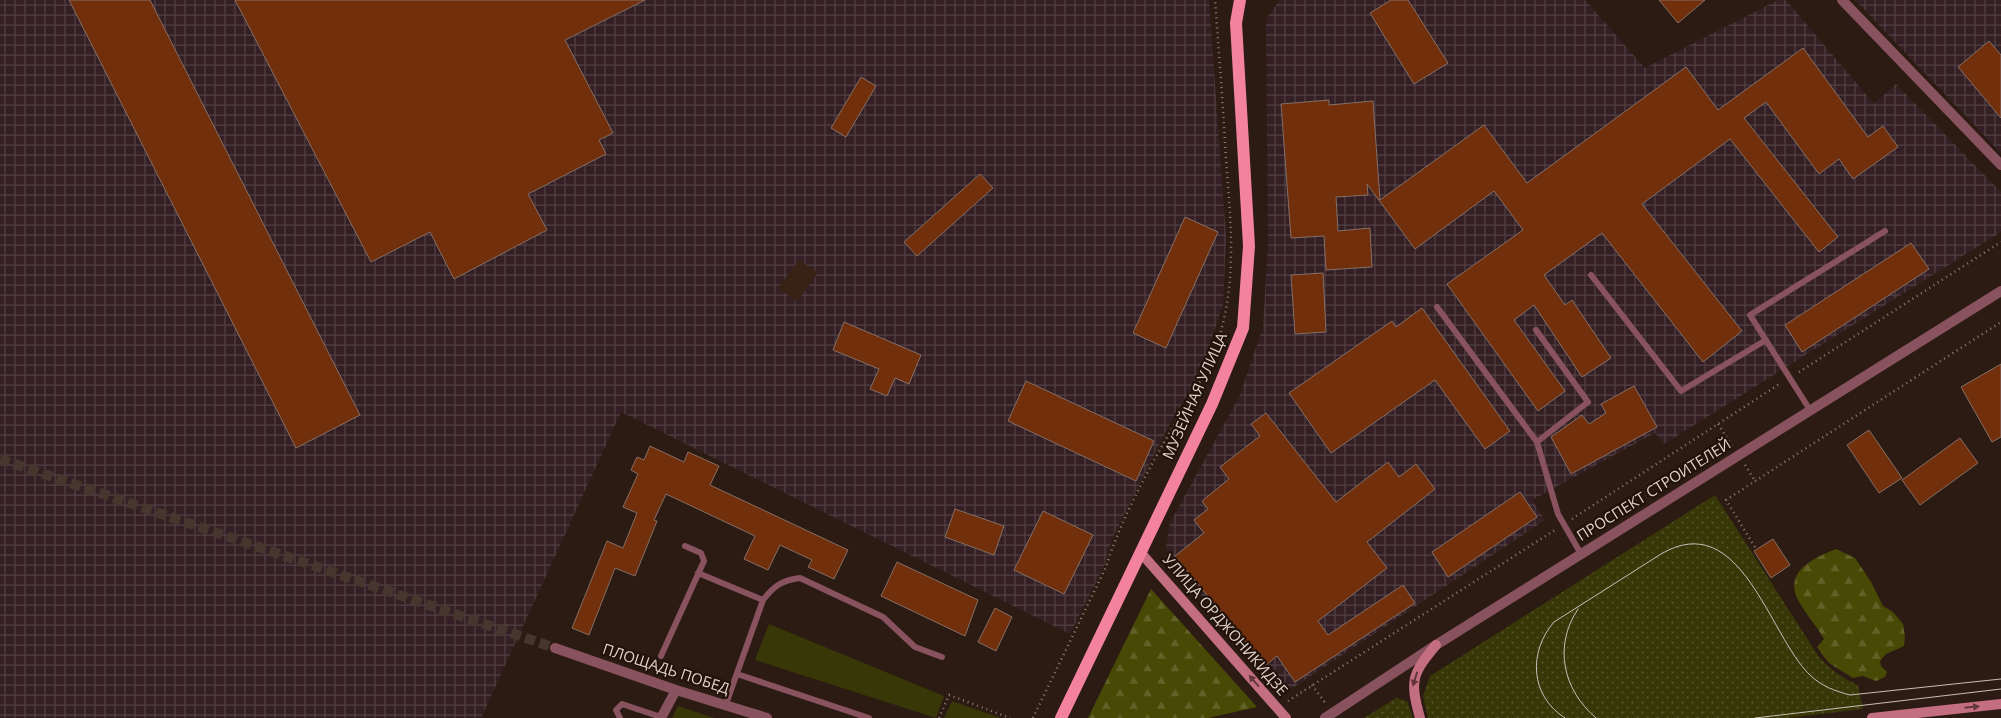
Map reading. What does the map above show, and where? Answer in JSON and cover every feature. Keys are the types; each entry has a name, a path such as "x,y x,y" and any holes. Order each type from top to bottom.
{"main road":[{"name":"МУЗЕЙНАЯ УЛИЦА","path":"1061,718 1212,404 1243,328 1249,246 1236,23 1240,0"},
{"name":"УЛИЦА ОРДЖОНИКИДЗЕ","path":"1141,553 1286,718"},
{"path":"1420,718 1412,689 1414,680 1426,657 1436,645"},
{"path":"1872,718 2001,704"}],"street":[{"path":"1842,0 2001,165"},
{"name":"ПРОСПЕКТ СТРОИТЕЛЕЙ","path":"1325,718 1436,645 2001,291"},
{"name":"ПЛОЩАДЬ ПОБЕД","path":"555,648 676,690 767,718"},
{"path":"661,718 676,690"}],"lane":[{"path":"1810,410 1750,316 1885,231"},
{"path":"1591,274 1682,391 1766,340"},
{"path":"1437,307 1536,442 1563,525 1582,554"},
{"path":"1536,330 1588,402 1536,442"},
{"path":"662,656 698,573 703,557 701,553 685,546"},
{"path":"698,573 763,600"},
{"path":"726,704 763,600 778,584 800,578 883,617 915,647 942,657"},
{"path":"736,674 869,718"},
{"path":"620,718 616,710 622,704 661,718"}],"path":[{"path":"1033,718 1106,567 1114,541 1171,430 1207,367 1230,298 1230,222 1215,0"},
{"path":"1278,708 2001,242"},
{"path":"1755,547 1726,500 2001,322"},
{"path":"939,718 949,695 1010,718"}],"shaded area":[{"path":"0,0 1209,0 1226,237 1223,305 1200,373 1167,429 1112,539 1104,566 1070,634 621,412 481,718 0,718"},
{"path":"1280,0 1585,0 1645,68 1778,0 1786,0 1874,104 1896,84 2001,192 2001,232 1664,444 1655,433 1532,500 1545,520 1285,693 1172,561 1166,547 1170,523 1240,395 1263,327 1268,242 1266,19"},
{"path":"1855,0 2001,0 2001,153"},
{"path":"799,260 818,273 797,302 778,288"},
{"path":"1715,495 1819,657 1837,673 1858,685 1863,709 1787,718 1428,718 1423,696 1430,676"},
{"path":"769,624 944,696 936,718 755,660"},
{"path":"1396,698 1407,701 1413,718 1364,718"},
{"path":"952,701 1001,718 944,718"},
{"path":"678,706 714,718 672,718"}],"green space":[{"path":"1836,549 1855,558 1871,582 1883,606 1893,612 1903,624 1904,646 1886,654 1880,661 1881,666 1887,672 1885,677 1876,681 1863,676 1853,678 1829,663 1817,647 1824,639 1798,600 1795,581 1798,573 1811,561"},
{"path":"1151,589 1257,707 1208,718 1088,718"}],"building":[{"path":"69,0 150,0 360,415 296,448"},
{"path":"235,0 645,0 565,40 613,133 599,140 606,154 528,194 547,230 454,279 430,232 371,262"},
{"path":"1391,0 1408,0 1448,63 1414,84 1370,13"},
{"path":"1659,0 1705,0 1678,23"},
{"path":"1989,41 2001,55 2001,118 1958,67"},
{"path":"1803,48 1868,137 1883,126 1898,147 1853,179 1839,159 1819,174 1766,102 1744,118 1838,237 1819,252 1730,139 1642,204 1742,331 1703,362 1602,233 1544,275 1565,305 1572,300 1611,358 1582,377 1534,305 1514,320 1565,391 1538,411 1447,284 1523,230 1494,191 1415,249 1367,184 1368,195 1336,197 1338,231 1370,228 1372,267 1326,270 1324,236 1291,238 1281,104 1329,100 1329,105 1373,101 1380,200 1484,125 1527,183 1686,67 1718,110"},
{"path":"861,77 876,86 846,137 831,128"},
{"path":"980,174 993,188 917,256 904,242"},
{"path":"1185,217 1218,232 1166,348 1133,333"},
{"path":"1911,243 1929,269 1802,352 1785,325"},
{"path":"1323,273 1326,332 1295,334 1291,275"},
{"path":"1422,308 1510,431 1485,449 1435,380 1331,453 1289,393 1392,321 1396,327"},
{"path":"844,322 921,355 909,384 895,378 887,396 870,389 879,369 833,350"},
{"path":"2001,364 2001,437 1992,442 1961,387"},
{"path":"1026,381 1154,441 1136,481 1008,421"},
{"path":"1634,386 1657,427 1571,474 1551,437 1582,415 1589,424 1606,413 1601,404"},
{"path":"1266,413 1336,502 1388,462 1399,477 1416,464 1435,489 1367,542 1387,568 1318,621 1328,635 1403,585 1415,603 1295,682 1277,656 1265,666 1175,556 1204,533 1194,520 1208,509 1202,501 1229,479 1220,467 1260,436 1251,424"},
{"path":"1869,430 1902,478 1879,493 1847,445"},
{"path":"1960,438 1978,463 1920,505 1902,480"},
{"path":"650,446 684,462 688,452 719,466 710,485 848,550 834,579 808,567 812,560 780,545 768,570 744,559 755,536 666,494 654,520 657,521 635,576 615,568 589,635 572,628 607,541 623,548 637,513 623,507 638,474 631,470 637,457 644,460"},
{"path":"1520,492 1537,517 1448,577 1432,552"},
{"path":"955,509 1004,526 994,555 945,537"},
{"path":"1043,511 1093,535 1064,594 1014,570"},
{"path":"1773,539 1790,565 1771,578 1754,551"},
{"path":"897,562 978,600 965,636 881,596"},
{"path":"995,608 1012,617 996,651 978,642"}],"tunnel":[{"path":"0,459 555,648"}],"tram line":[{"path":"1565,718 1553,709 1545,698 1539,686 1537,673 1540,647 1554,622 1661,554 1689,544 1712,548 1732,561 1750,582 1795,657 1810,675 1828,688 1850,695 2001,679"},
{"path":"1578,609 1570,623 1566,638 1564,652 1565,667 1569,681 1576,694 1596,718"},
{"path":"1755,718 2001,689"}]}
